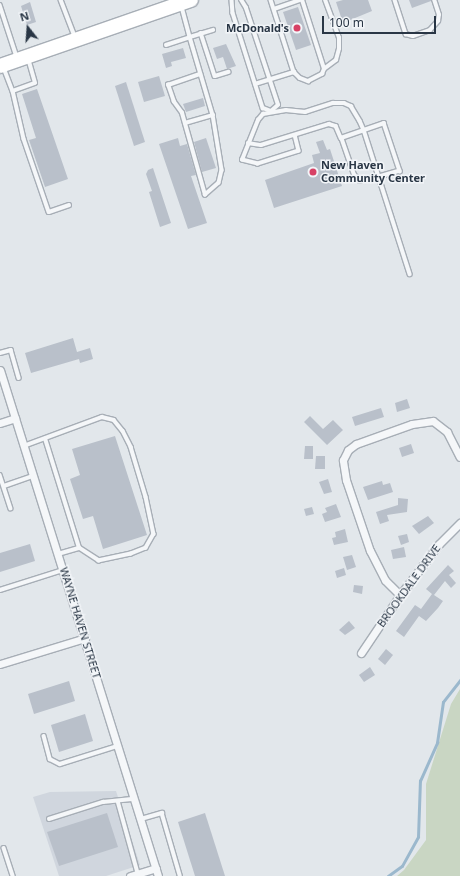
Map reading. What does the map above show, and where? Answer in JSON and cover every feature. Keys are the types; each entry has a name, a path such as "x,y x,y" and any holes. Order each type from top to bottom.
{"highway":[{"path":"1,66 184,1"}],"street":[{"name":"WAYNE HAVEN STREET","path":"0,370 85,638 158,876"},
{"path":"0,423 15,418"},
{"path":"400,595 385,580 370,552 346,480 343,460 348,450 356,444 412,424 433,421 447,432 460,457"},
{"name":"BROOKDALE DRIVE","path":"361,653 400,595 439,544 460,523"},
{"path":"0,664 85,638"},
{"path":"130,876 156,868"}],"lane":[{"path":"61,0 76,39"},
{"path":"232,0 233,13 263,108 271,111 305,112 333,103 344,103 356,113 364,130 410,274"},
{"path":"241,0 246,8 278,105 258,120 242,160 258,164 300,151 295,135"},
{"path":"271,0 294,72 300,78 308,81 322,74 324,69 336,60 339,50 339,38 325,0"},
{"path":"274,8 301,0 324,69"},
{"path":"395,0 406,34 413,36 430,30 438,21 439,15 434,0"},
{"path":"184,1 190,37 213,115 222,170 219,183 205,195 182,113 174,102 168,85 200,74"},
{"path":"0,5 35,83 13,91"},
{"path":"166,45 213,30"},
{"path":"201,33 215,76 228,72"},
{"path":"1,66 13,91 24,139 49,212 69,205"},
{"path":"255,84 294,72"},
{"path":"185,124 213,115"},
{"path":"248,143 261,146 329,124 336,126 357,180 363,181 400,171 384,123 341,138"},
{"path":"0,353 11,350 19,378"},
{"path":"24,446 102,417 114,420 123,431 131,447 146,496 154,534 146,548 131,554 99,561 79,548 45,439"},
{"path":"0,475 11,508"},
{"path":"4,486 34,476"},
{"path":"58,554 79,548"},
{"path":"0,590 63,570"},
{"path":"44,736 50,759 60,764 118,746"},
{"path":"49,819 103,802 135,799"},
{"path":"118,801 138,874"},
{"path":"141,819 162,813 180,875"},
{"path":"4,848 13,876"}],"shaded area":[{"path":"116,791 140,865 106,876 59,876 33,797 50,792"}],"green space":[{"path":"460,689 460,876 397,876 404,870 426,840 426,784 451,704"}],"building":[{"path":"343,0 368,0 372,11 343,23 336,2"},
{"path":"409,0 431,0 431,1 412,8"},
{"path":"30,2 36,22 27,25 21,6"},
{"name":"McDonald's","path":"298,7 311,45 296,50 283,12"},
{"path":"226,44 236,66 227,69 223,57 217,59 213,48"},
{"path":"183,48 186,58 171,62 172,66 166,68 162,54"},
{"path":"159,76 165,96 144,102 138,82"},
{"path":"126,82 145,142 134,146 115,86"},
{"path":"37,89 68,179 45,187 29,140 36,138 22,94"},
{"path":"203,98 205,106 186,112 183,104"},
{"path":"178,138 180,146 187,144 196,175 191,176 207,223 188,229 159,144"},
{"path":"206,138 216,168 202,172 194,142"},
{"name":"New Haven Community Center","path":"323,140 327,150 330,149 342,186 274,208 265,180 314,163 312,155 320,153 316,142"},
{"path":"153,168 171,223 160,227 149,192 152,191 146,174 148,170"},
{"path":"73,338 77,352 90,348 93,359 80,363 79,359 31,373 25,353"},
{"path":"407,399 410,408 397,412 395,403"},
{"path":"381,408 384,417 355,426 352,417"},
{"path":"310,416 323,429 333,420 343,430 327,445 304,422"},
{"path":"115,436 147,535 103,549 93,516 83,519 70,479 80,475 72,449"},
{"path":"411,444 414,453 402,457 399,448"},
{"path":"305,446 313,446 313,459 304,459"},
{"path":"316,456 325,456 325,469 315,469"},
{"path":"328,479 332,492 324,494 319,482"},
{"path":"382,481 383,485 390,483 393,492 368,500 363,487"},
{"path":"398,498 408,499 407,512 387,515 389,521 380,524 376,512 398,505"},
{"path":"336,504 341,517 325,522 322,514 327,512 325,508"},
{"path":"312,507 314,514 306,516 304,509"},
{"path":"428,516 434,523 419,534 412,526"},
{"path":"345,529 348,542 334,545 332,538 336,537 335,532"},
{"path":"407,534 409,542 401,545 398,536"},
{"path":"30,544 35,561 0,572 0,553"},
{"path":"404,547 406,557 393,559 391,550"},
{"path":"352,555 356,567 347,570 343,557"},
{"path":"448,565 454,571 449,575 456,583 451,588 445,581 434,595 443,601 438,608 426,621 419,616 404,637 396,631 415,605 421,609 432,594 426,589"},
{"path":"344,568 346,575 337,578 335,571"},
{"path":"354,585 363,586 362,594 353,592"},
{"path":"349,621 355,628 345,635 339,630"},
{"path":"386,649 393,655 385,665 378,659"},
{"path":"370,667 375,675 364,682 359,675"},
{"path":"69,681 75,701 34,714 28,694"},
{"path":"85,714 93,741 59,752 51,725"},
{"path":"107,813 118,847 59,866 47,832"},
{"path":"205,813 225,876 195,876 178,822"}],"waterway":[{"path":"388,876 402,866 418,837 420,781 437,743 443,702 460,680"}],"place":[{"name":"McDonald's","path":"297,28"},
{"name":"New Haven Community Center","path":"313,172"}]}
